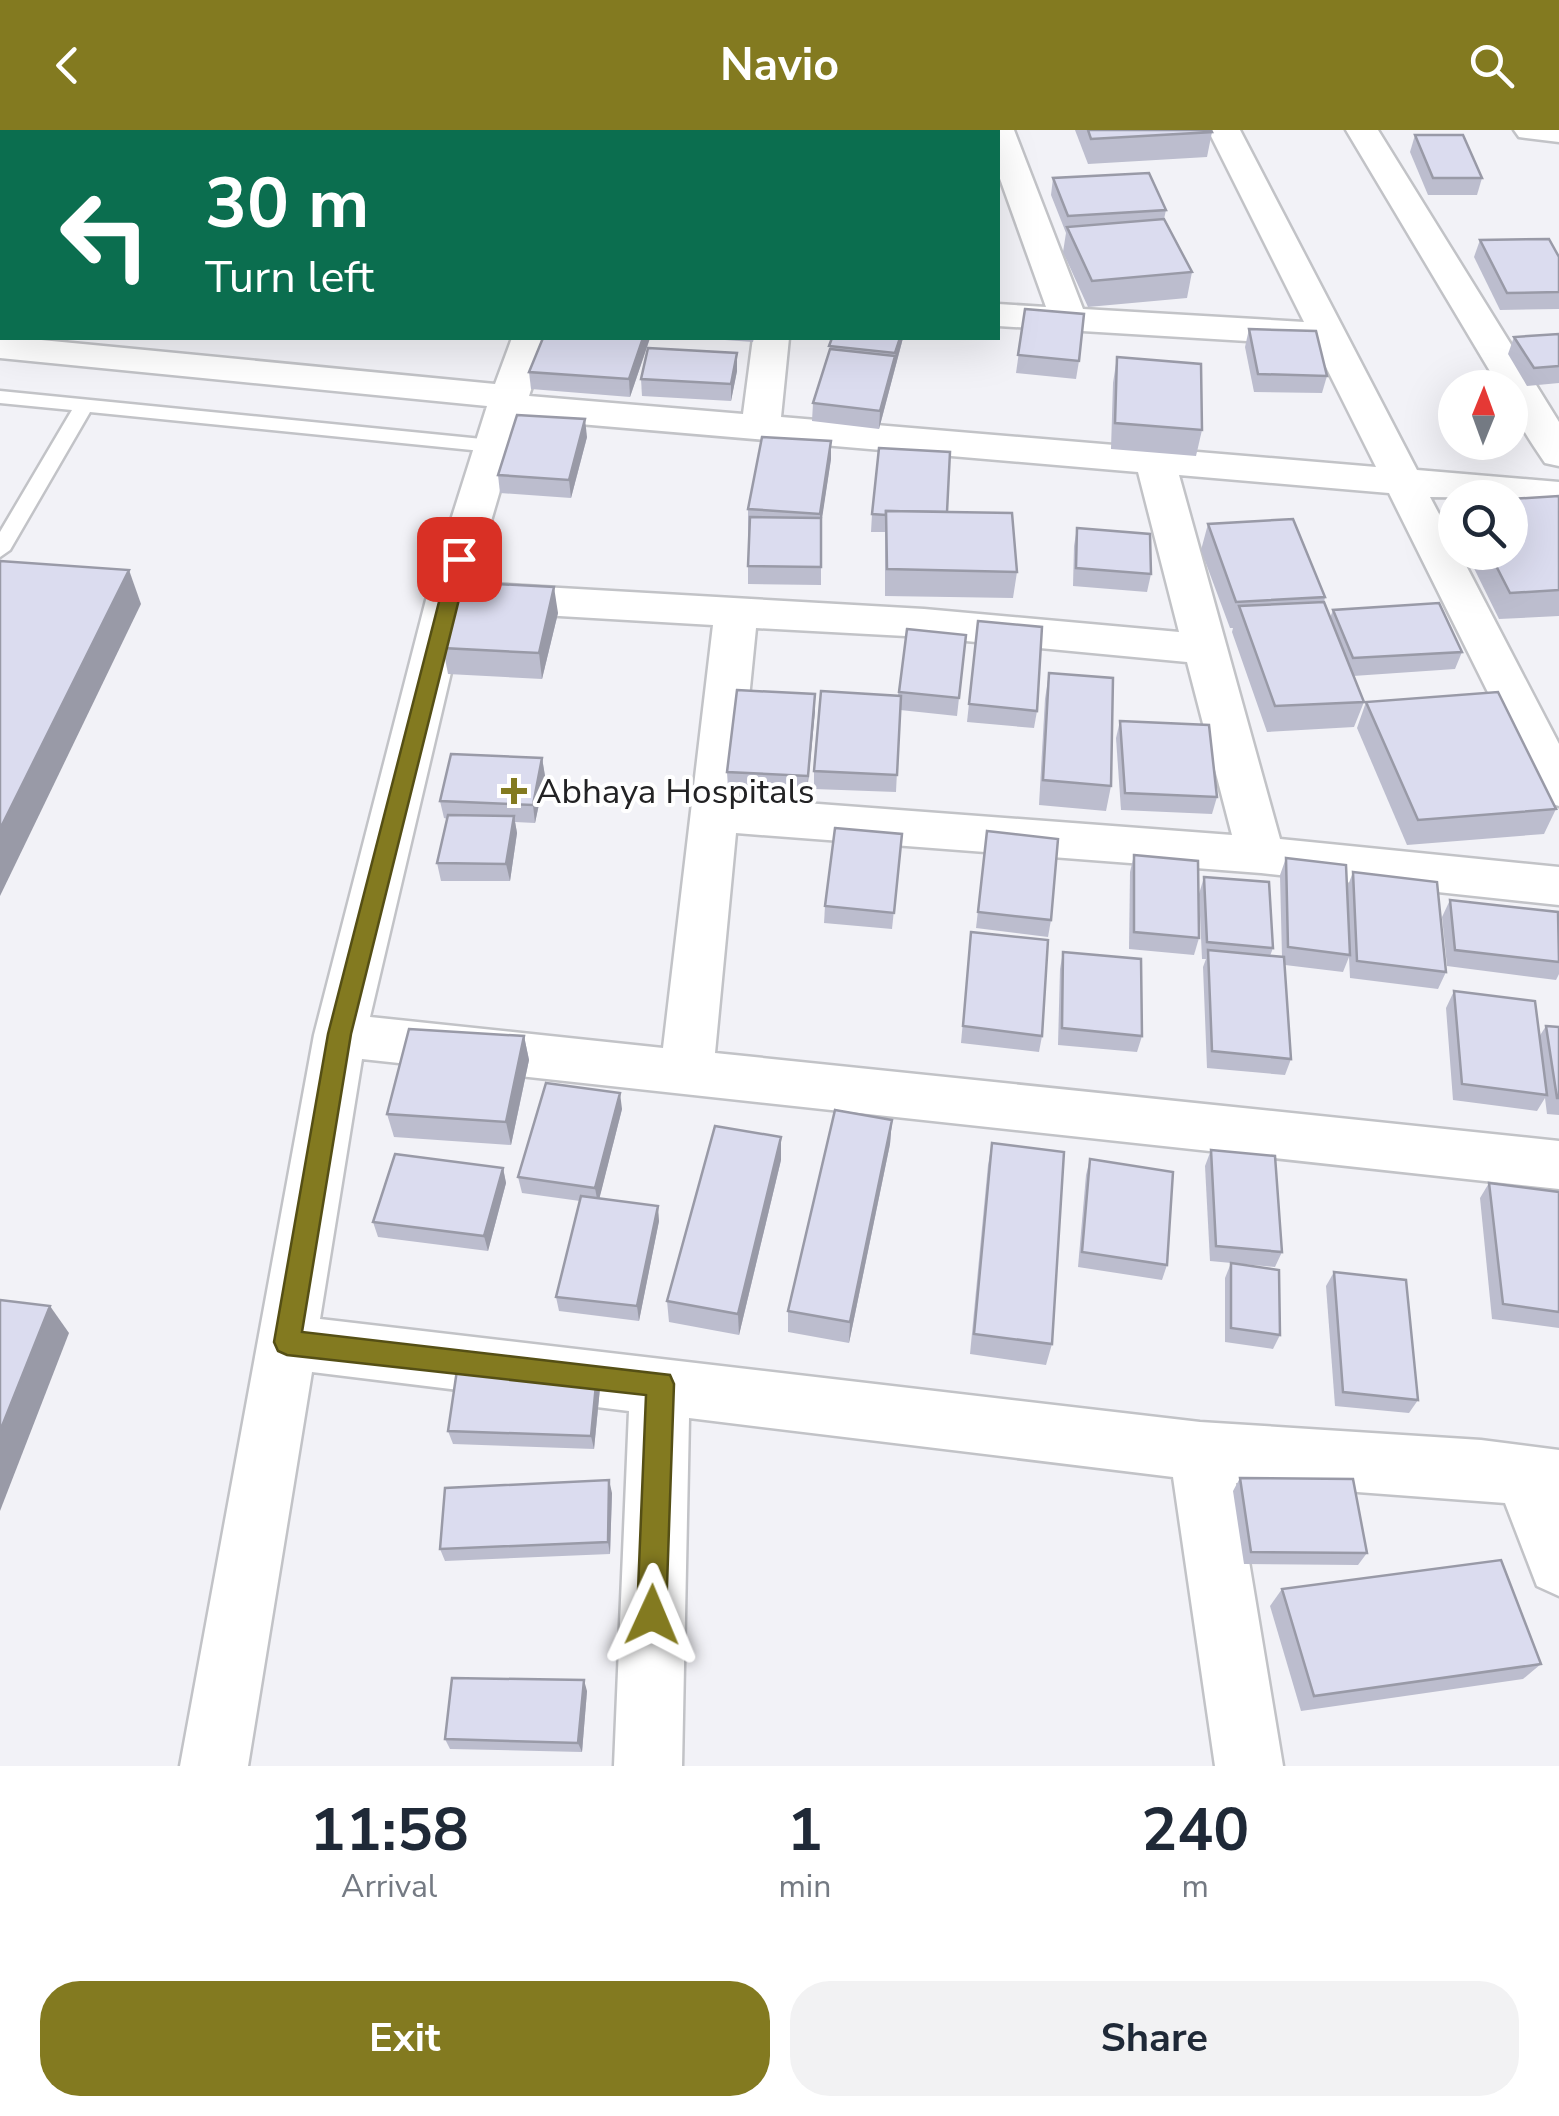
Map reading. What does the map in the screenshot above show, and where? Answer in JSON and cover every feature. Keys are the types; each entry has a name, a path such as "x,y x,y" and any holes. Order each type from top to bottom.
{"street":[{"path":"1224,130 1559,789"},
{"path":"1362,130 1559,454"},
{"path":"1530,130 1559,132"},
{"path":"1000,142 1012,211 1068,320"},
{"path":"1000,315 1326,335"},
{"path":"214,1766 340,1034 448,596 529,340"},
{"path":"761,428 771,340"},
{"path":"0,347 503,416 761,428 1559,494"},
{"path":"1155,460 1261,855"},
{"path":"448,596 924,622 1204,650"},
{"path":"688,1072 736,610"},
{"path":"716,814 1261,855 1559,886"},
{"path":"340,1034 1559,1165"},
{"path":"287,1342 1200,1452 1542,1478 1559,1564"},
{"path":"648,1766 660,1384"},
{"path":"1200,1452 1249,1766"}],"lane":[{"path":"0,397 84,406 503,416"},
{"path":"0,550 84,406"}],"building":[{"path":"1088,130 1211,130 1212,132 1091,139"},
{"path":"1415,135 1463,135 1482,178 1433,178"},
{"path":"1149,173 1166,210 1068,216 1053,178"},
{"path":"1164,219 1192,272 1092,281 1067,227"},
{"path":"1549,239 1559,257 1559,292 1507,293 1480,240"},
{"path":"1025,309 1084,314 1079,361 1018,355"},
{"path":"1249,329 1316,331 1327,376 1258,374"},
{"path":"1559,334 1559,366 1534,368 1514,337"},
{"path":"542,340 642,340 629,379 529,372"},
{"path":"831,340 899,340 895,353 829,346"},
{"path":"648,348 737,353 731,384 641,379"},
{"path":"830,349 895,356 880,411 813,403"},
{"path":"1117,357 1201,364 1202,430 1115,423"},
{"path":"517,415 585,419 569,480 498,475"},
{"path":"762,437 831,441 820,514 748,509"},
{"path":"879,448 950,452 947,512 872,514"},
{"path":"1559,496 1559,590 1510,593 1498,570 1528,570 1528,498"},
{"path":"886,511 1012,513 1017,572 887,569"},
{"path":"750,517 821,518 821,567 748,566"},
{"path":"1293,519 1325,597 1236,602 1208,524"},
{"path":"1077,528 1150,534 1151,574 1076,568"},
{"path":"0,561 129,570 0,829"},
{"path":"461,582 554,587 539,653 443,648"},
{"path":"1324,602 1364,702 1275,706 1239,606"},
{"path":"1439,603 1462,652 1353,658 1333,610"},
{"path":"978,621 1042,627 1037,711 969,704"},
{"path":"907,629 966,635 959,698 899,692"},
{"path":"1049,673 1113,678 1111,786 1043,780"},
{"path":"737,690 815,694 808,776 727,772"},
{"path":"821,691 901,696 897,775 814,771"},
{"path":"1498,692 1556,809 1418,820 1366,702"},
{"path":"1120,721 1209,725 1217,797 1125,793"},
{"path":"451,754 542,758 533,805 440,801"},
{"path":"448,815 514,816 506,864 437,863"},
{"path":"835,828 902,834 894,913 825,906"},
{"path":"987,831 1058,839 1051,920 978,912"},
{"path":"1134,855 1198,861 1199,938 1134,932"},
{"path":"1286,858 1346,865 1350,955 1288,947"},
{"path":"1353,872 1437,882 1446,972 1357,961"},
{"path":"1204,877 1269,882 1273,948 1207,942"},
{"path":"1450,900 1558,912 1559,962 1455,950"},
{"path":"971,932 1048,940 1042,1036 963,1026"},
{"path":"1208,950 1284,957 1291,1059 1212,1051"},
{"path":"1063,952 1141,959 1142,1036 1062,1028"},
{"path":"1454,991 1535,1001 1547,1095 1462,1084"},
{"path":"1546,1026 1559,1027 1559,1098 1557,1098"},
{"path":"409,1029 524,1036 506,1122 387,1114"},
{"path":"546,1083 620,1093 595,1188 518,1177"},
{"path":"835,1110 892,1120 850,1322 788,1311"},
{"path":"715,1126 781,1137 738,1314 667,1301"},
{"path":"992,1143 1064,1152 1052,1344 974,1334"},
{"path":"1211,1150 1275,1156 1282,1252 1216,1246"},
{"path":"395,1154 503,1168 484,1236 373,1222"},
{"path":"1090,1159 1173,1172 1167,1265 1082,1252"},
{"path":"1489,1183 1559,1192 1559,1312 1503,1304"},
{"path":"581,1196 658,1206 637,1306 556,1297"},
{"path":"1231,1263 1279,1270 1280,1335 1231,1328"},
{"path":"1334,1272 1406,1280 1418,1400 1343,1392"},
{"path":"0,1300 50,1306 0,1431"},
{"path":"457,1370 597,1374 591,1436 448,1431"},
{"path":"1240,1478 1353,1479 1367,1553 1251,1552"},
{"path":"609,1480 608,1542 440,1549 445,1488"},
{"path":"1501,1560 1541,1664 1314,1696 1282,1589"},
{"path":"452,1678 584,1680 578,1743 445,1739"}],"place":[{"name":"Abhaya Hospitals","path":"514,791"}],"route":[{"path":"459,559 340,1034 287,1342 660,1384 652,1615"}]}
